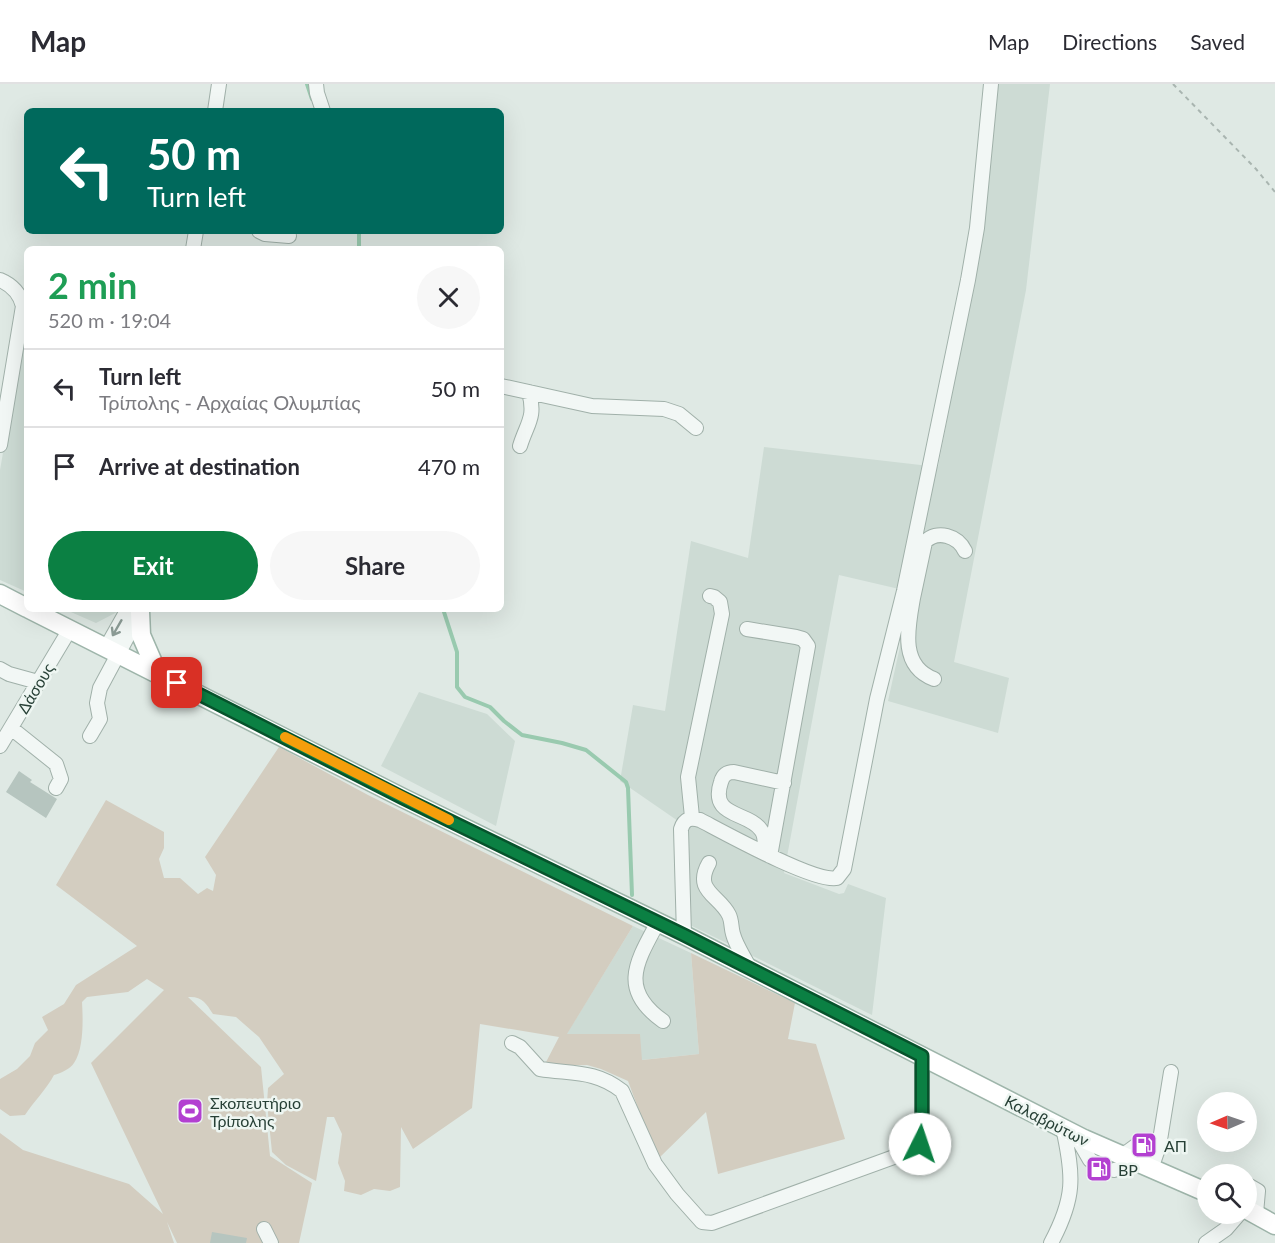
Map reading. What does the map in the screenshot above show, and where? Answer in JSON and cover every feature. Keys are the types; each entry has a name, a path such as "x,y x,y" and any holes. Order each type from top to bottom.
{"main road":[{"name":"Καλαβρύτων","path":"0,594 24,606"},
{"name":"Καλαβρύτων","path":"36,612 403,798 684,935 1069,1131 1197,1187"},
{"path":"136,612 141,635 158,674"}],"street":[{"path":"215,108 219,84"},
{"path":"316,84 322,108"},
{"path":"934,679 920,671 912,660 908,648 907,632 915,562 977,228 991,84"},
{"path":"265,234 290,236"},
{"path":"0,280 15,290 23,306 0,445"},
{"path":"504,387 592,406 664,409 680,414 696,428"},
{"path":"520,446 531,421 532,404 529,392"},
{"path":"692,817 785,863 832,879 841,875 878,699 915,562 925,542 933,535 955,539 962,544 965,551"},
{"path":"692,817 688,777 722,614 720,602 710,596"},
{"path":"90,736 100,718 97,704 100,688 113,651 135,626 136,612"},
{"name":"Δάσους","path":"0,746 70,629"},
{"path":"747,629 796,637 803,639 808,646 784,783 767,854"},
{"path":"0,669 9,674 38,682"},
{"path":"11,728 56,764 61,779 56,788"},
{"path":"767,854 763,832 758,826 729,812 721,805 720,785 724,775 728,772 744,773 784,783"},
{"path":"684,935 681,829 684,821 692,817"},
{"path":"709,862 704,872 706,887 729,915 733,934 750,969"},
{"path":"658,922 637,962 636,980 645,1004 663,1021"},
{"path":"512,1043 520,1047 540,1069 584,1073 613,1084 622,1091 655,1164 702,1222 712,1223 916,1149 922,1137 922,1056"},
{"path":"1133,1161 1159,1146 1171,1072"},
{"path":"1051,1243 1066,1212 1070,1191 1069,1131"},
{"path":"1206,1243 1226,1229 1259,1215 1257,1190"},
{"path":"264,1229 271,1243"}],"path":[{"path":"1173,84 1249,161 1275,192"}],"shaded area":[{"path":"996,84 1050,84 1026,290 954,662 1009,678 998,733 888,701 912,592 839,575 784,873 839,894 844,893 848,884 886,898 872,1015 690,925 689,834 681,823 620,781 633,705 665,711 691,541 748,558 764,447 938,467 974,281"},
{"path":"24,332 24,591 0,580 0,470"},
{"path":"71,612 117,612 96,623"},
{"path":"419,692 487,714 515,741 496,826 381,766"},
{"path":"279,747 368,795 633,926 567,1034 640,1034 642,1060 699,1054 691,953 795,1003 788,1039 816,1044 845,1139 718,1174 706,1112 659,1158 628,1081 587,1065 544,1066 559,1037 480,1024 472,1108 413,1149 401,1127 400,1187 390,1191 374,1189 361,1195 344,1191 345,1181 338,1163 342,1134 334,1117 327,1117 316,1181 286,1165 272,1152 267,1103 268,1088 284,1074 259,1037 236,1017 213,1014 203,1001 188,997 261,1067 270,1156 312,1183 299,1243 177,1243 167,1222 174,1243 0,1243 0,1133 23,1150 129,1184 163,1214 91,1063 164,990 147,979 128,992 87,997 82,1002 80,1050 74,1063 54,1075 25,1115 10,1116 0,1109 0,1079 17,1069 30,1056 35,1043 48,1030 42,1017 64,1004 76,985 137,946 56,885 106,800 164,832 164,848 159,859 164,878 180,878 198,894 207,888 213,891 216,875 205,857"},
{"path":"633,926 691,953 699,1054 641,1060 566,1035"}],"building":[{"path":"19,771 32,780 30,782 57,799 46,818 6,792"},
{"path":"212,1232 247,1238 246,1243 210,1243"}],"waterway":[{"path":"307,84 312,99"},
{"path":"359,234 359,246"},
{"path":"444,612 457,652 457,687 465,697 490,707 522,735 586,750 626,782 632,895"}],"tunnel":[{"path":"1137,1145 1148,1152"}],"slow traffic":[{"path":"285,737 449,820"}],"place":[{"name":"Σκοπευτήριο Τρίπολης","path":"190,1111"},
{"name":"ΑΠ","path":"1144,1145"},
{"name":"BP","path":"1099,1169"}],"route":[{"path":"177,683 922,1056 922,1137 920,1144"}]}
